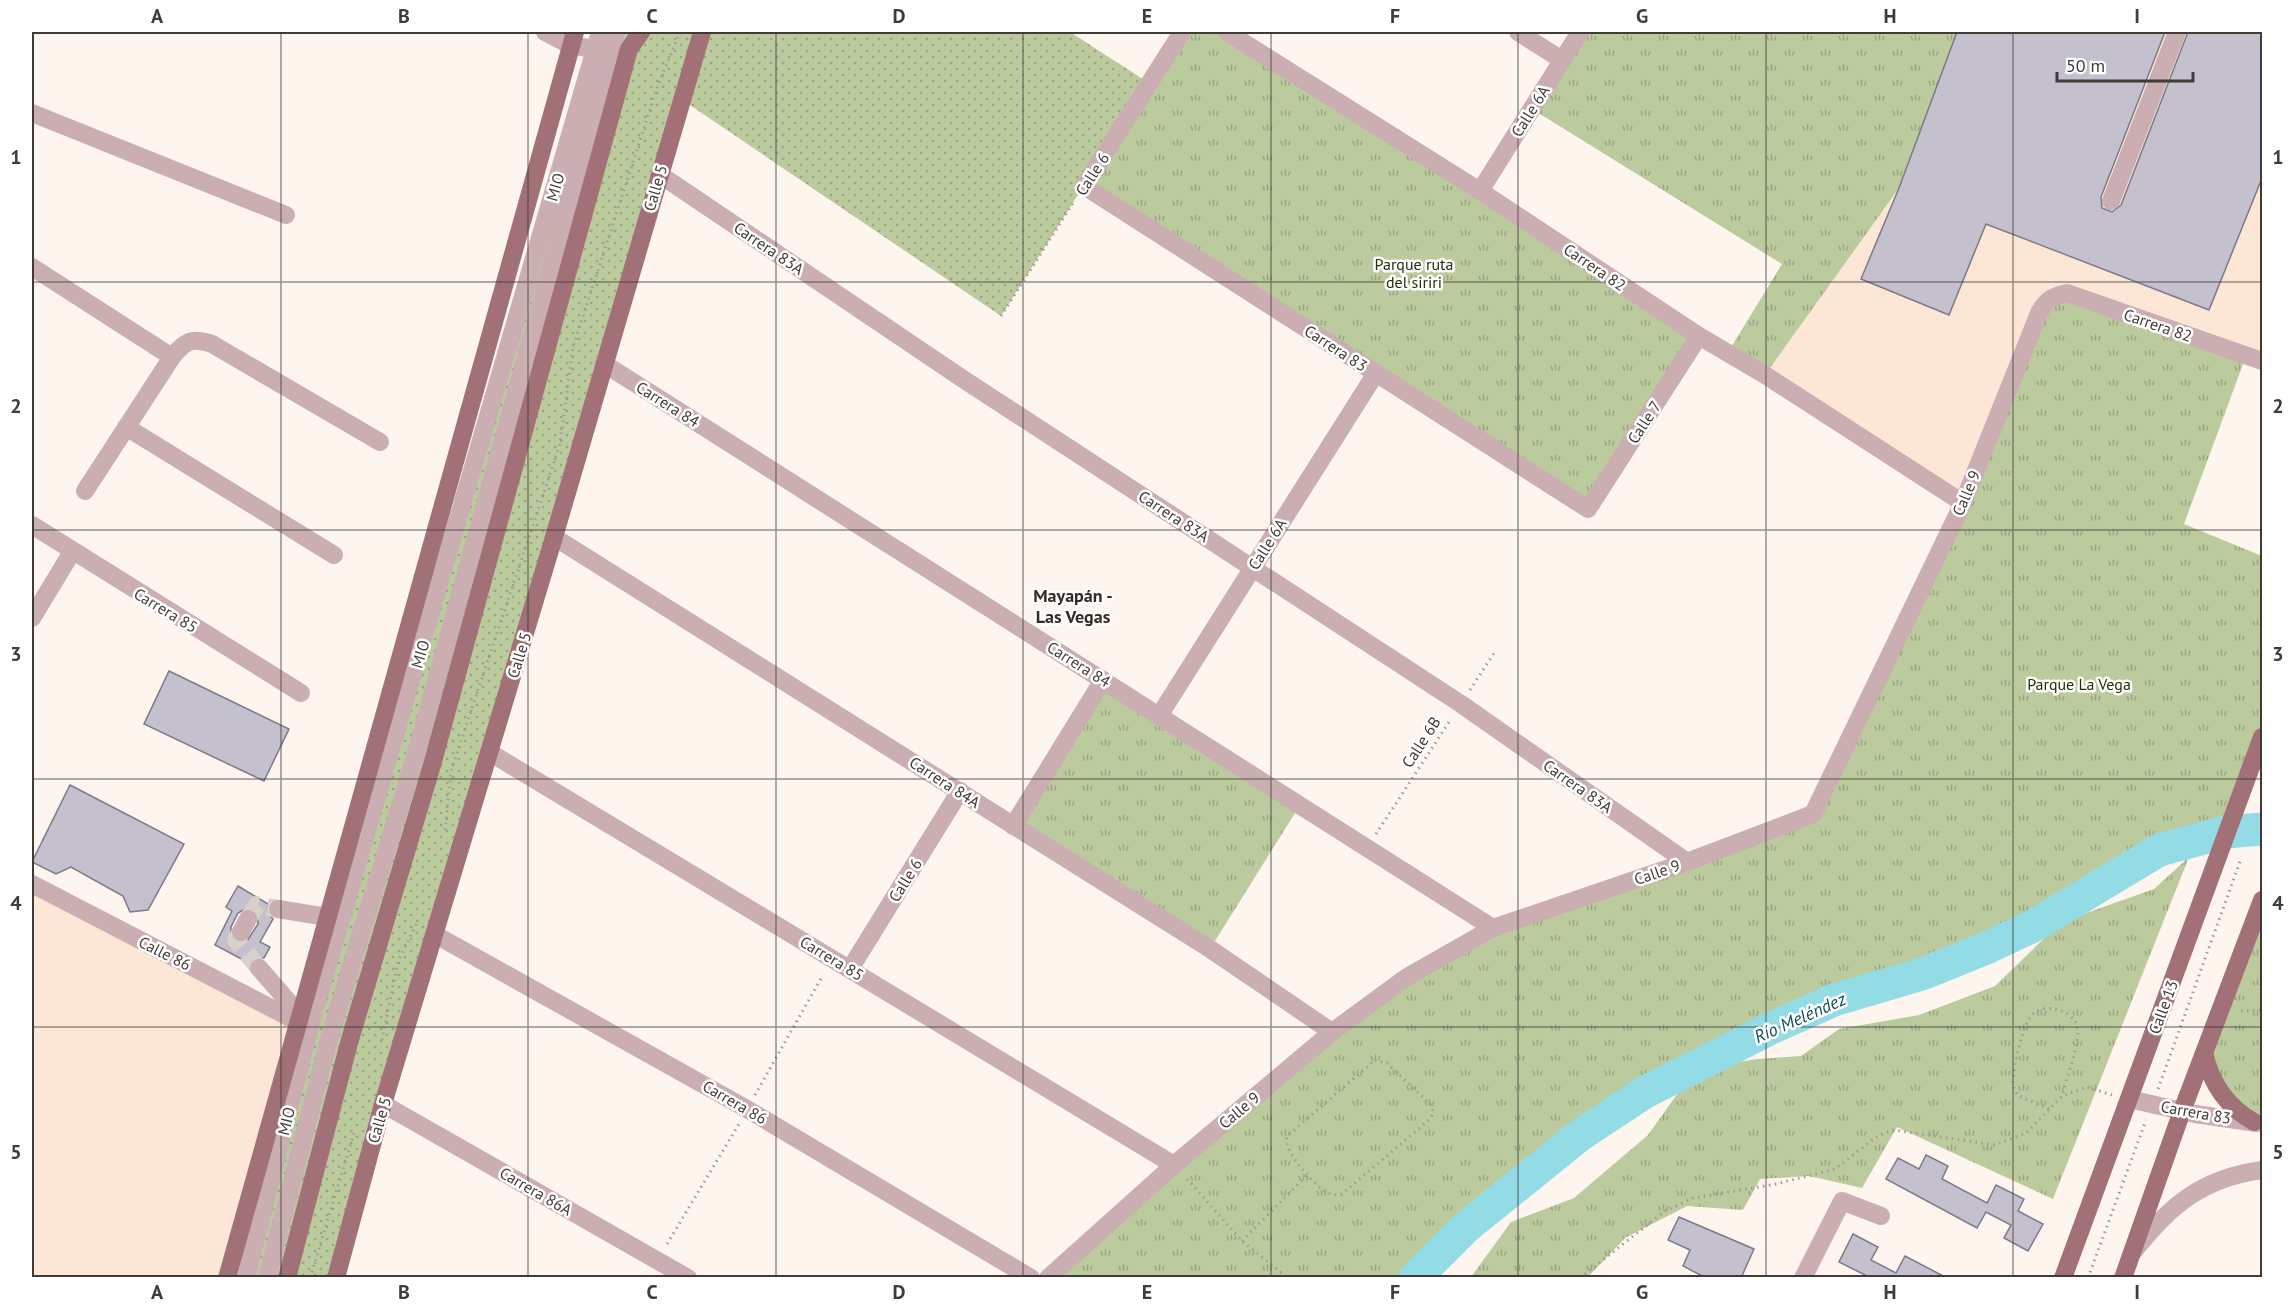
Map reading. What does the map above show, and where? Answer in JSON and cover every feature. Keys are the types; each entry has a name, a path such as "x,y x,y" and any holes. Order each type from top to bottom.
{"main road":[{"path":"287,1278 349,1043 432,765 629,49 641,32"},
{"name":"Calle 5","path":"338,1277 383,1104 554,537 603,363 702,32"},
{"path":"227,1278 572,38"},
{"name":"Calle 13","path":"2063,1278 2120,1097 2217,861 2262,737"},
{"path":"2123,1278 2182,1111 2262,900"},
{"path":"2204,1053 2211,1076 2223,1097 2258,1123"}],"street":[{"path":"545,32 572,38 602,51 629,49"},
{"name":"MIO","path":"267,1278 330,1035 415,757 602,51 600,32"},
{"name":"MIO","path":"246,1278 310,1026 602,51 616,32"},
{"name":"Calle 6","path":"1084,186 1182,32"},
{"name":"Carrera 82","path":"1227,32 1480,191 1699,336 1765,375 1963,503"},
{"path":"1518,32 1562,60"},
{"name":"Calle 6A","path":"1480,191 1580,32"},
{"path":"2111,201 2177,32"},
{"path":"32,113 286,215"},
{"name":"Carrera 83A","path":"659,174 963,379 1461,704 1687,862"},
{"name":"Carrera 83","path":"1084,186 1588,509"},
{"path":"32,267 172,357"},
{"name":"Carrera 82","path":"2054,296 2067,293 2262,361"},
{"name":"Calle 9","path":"1048,1278 1174,1165 1332,1032 1407,977 1493,928 1687,862 1813,814 1963,503 2039,313 2045,303 2054,296"},
{"name":"Calle 7","path":"1588,509 1699,336"},
{"path":"85,491 172,357 183,343 197,339 212,344 380,442"},
{"name":"Carrera 84","path":"603,363 1493,928"},
{"name":"Calle 6A","path":"1159,716 1376,373"},
{"path":"126,428 334,555"},
{"name":"Carrera 85","path":"32,525 302,693"},
{"name":"Carrera 84A","path":"554,537 1210,949 1332,1032"},
{"path":"32,618 72,552"},
{"path":"1013,826 1103,680"},
{"name":"Carrera 85","path":"489,752 1174,1165"},
{"name":"Calle 6","path":"850,969 960,791"},
{"name":"Calle 86","path":"32,884 299,1018"},
{"path":"278,909 327,917"},
{"name":"Carrera 86","path":"434,934 747,1109 1031,1278"},
{"path":"259,968 299,1018"},
{"name":"Carrera 83","path":"2120,1097 2182,1111 2258,1123"},
{"name":"Carrera 86A","path":"383,1104 688,1278"},
{"path":"2131,1255 2161,1218 2184,1198 2225,1178 2262,1170"},
{"path":"1803,1278 1842,1201 1881,1216"}],"path":[{"path":"445,838 451,771 560,444 573,347 657,88 680,32"},
{"name":"Calle 6","path":"1001,316 1084,186"},
{"name":"Calle 6B","path":"1367,848 1496,650"},
{"path":"2088,1278 2241,859"},
{"path":"381,1044 398,962 422,911"},
{"path":"2049,1109 2017,1095 2013,1084 2025,1026 2031,1014 2040,1009 2068,1012 2076,1020 2078,1032 2062,1096"},
{"path":"2241,1011 2262,1010"},
{"path":"1375,1060 1387,1063 1432,1106 1433,1114 1429,1120 1342,1194 1326,1192 1308,1174 1288,1152 1285,1143 1287,1136 1375,1060"},
{"path":"1580,1278 1665,1211 1693,1198 1776,1184 1835,1169 1879,1135 1894,1130 1995,1145 2026,1133 2062,1096 2087,1087 2120,1097"},
{"path":"310,1278 358,1121"},
{"path":"1174,1165 1242,1241 1288,1278"},
{"path":"1242,1241 1308,1174"}],"shaded area":[{"path":"1957,32 2262,32 2262,361 2067,293 1963,503 1765,375 1899,188"},
{"path":"32,884 298,1022 227,1277 32,1277"}],"green space":[{"path":"600,32 1070,32 1149,83 1001,316 681,99 336,1277 246,1278"},
{"name":"Parque ruta del siriri","path":"1182,32 1227,32 1699,336 1588,509 1084,186"},
{"path":"1580,32 1957,32 1899,188 1765,375 1727,354 1782,264 1532,109"},
{"name":"Parque La Vega","path":"2054,296 2246,356 2184,524 2262,556 2262,737 2226,832 2159,850 2031,927 1922,974 1834,1000 1770,1028 1645,1092 1580,1135 1466,1227 1415,1277 1048,1278 1332,1032 1493,928 1813,814"},
{"path":"1103,680 1300,805 1210,949 1013,826"},
{"path":"2189,857 2053,1199 1897,1127 1862,1188 1809,1176 1760,1179 1743,1210 1687,1206 1625,1238 1588,1277 1471,1277 1511,1222 1574,1198 1648,1135 1695,1069 1757,1059 1801,1056 1839,1029 1919,1015 1995,986 2061,922 2154,889"},
{"path":"2262,900 2262,1124 2254,1122 2205,1061"}],"building":[{"path":"1957,32 2165,32 2101,197 2102,208 2112,212 2121,205 2188,32 2262,32 2262,178 2209,310 1986,224 1949,315 1861,279 1899,188"},
{"path":"169,671 289,729 264,781 144,724"},
{"path":"70,785 184,844 148,910 130,912 123,896 71,867 56,874 32,862"},
{"path":"238,886 268,904 267,912 273,919 260,942 270,947 264,958 256,957 249,963 215,945 232,911 226,907","holes":["247,908 257,913 258,924 247,941 236,942 231,937 231,927 238,913"]},
{"path":"1926,1155 1948,1166 1942,1179 1987,1203 1996,1185 2024,1199 2018,1211 2043,1224 2028,1251 2004,1238 2011,1225 1986,1212 1977,1228 1886,1179 1898,1158 1919,1169"},
{"path":"1679,1217 1754,1249 1741,1278 1706,1278 1683,1266 1690,1250 1668,1240"},
{"path":"1853,1234 1878,1247 1871,1260 1896,1273 1905,1256 1947,1278 1871,1278 1839,1262"}],"waterway":[{"name":"Río Meléndez","path":"1415,1278 1466,1227 1580,1135 1645,1092 1771,1028 1834,1000 1922,974 2031,927 2159,850 2226,832 2262,829"}],"tunnel":[{"path":"248,919 257,905 278,909"},
{"path":"241,932 236,940 259,968"}],"district":[{"name":"Mayapán - Las Vegas","path":"1073,606"}]}
